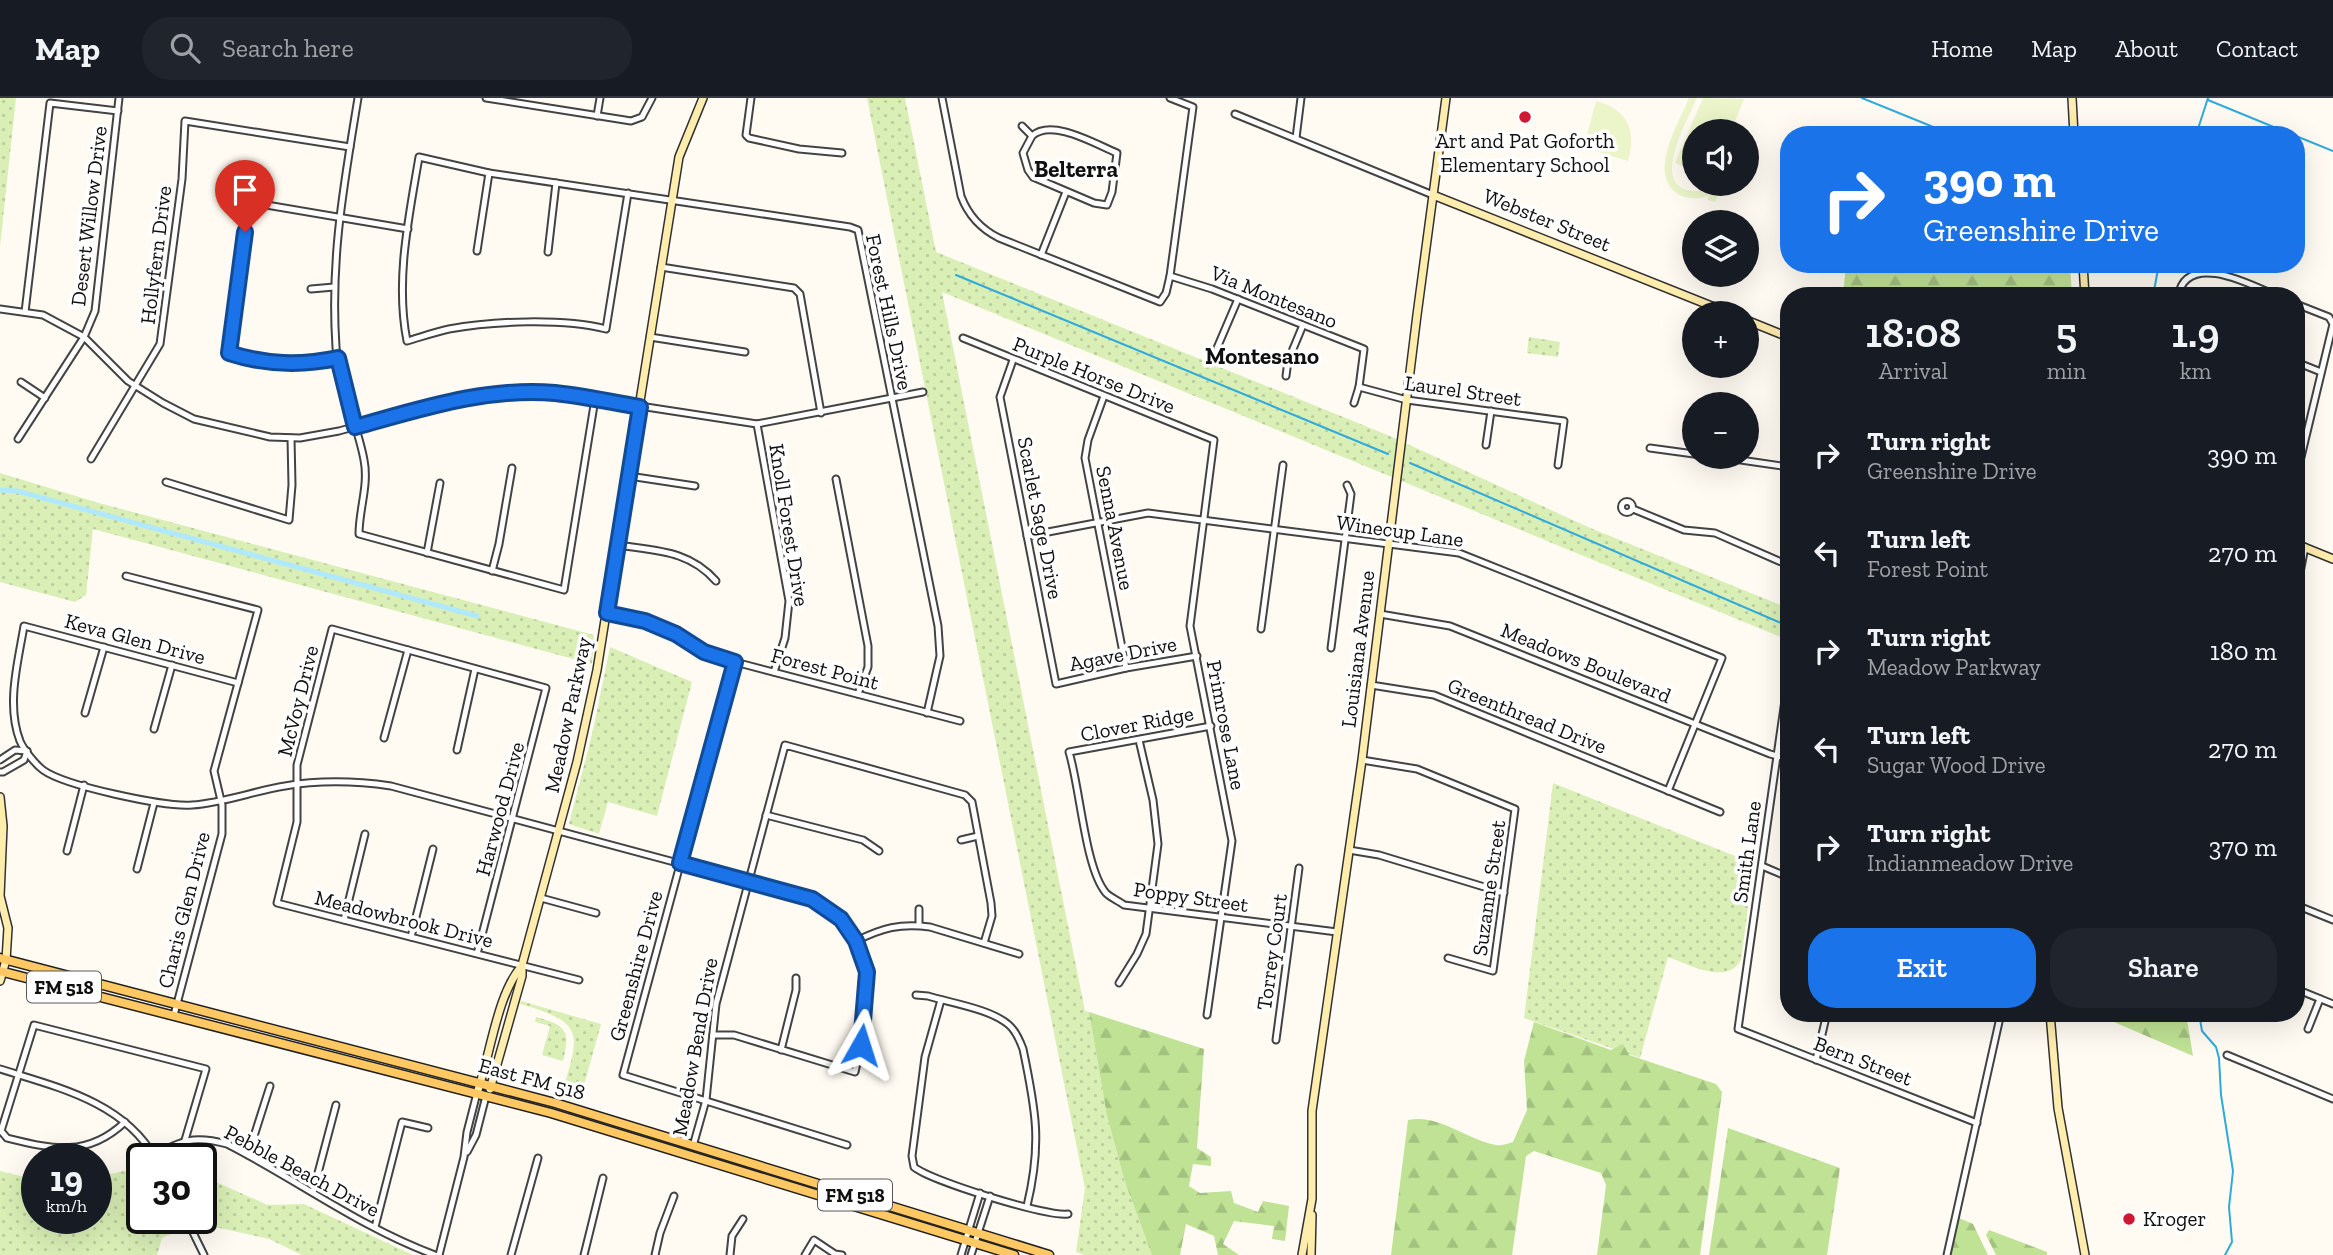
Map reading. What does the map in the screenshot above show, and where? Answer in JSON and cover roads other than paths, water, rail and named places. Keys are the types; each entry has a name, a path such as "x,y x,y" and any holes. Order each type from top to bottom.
{"main road":[{"name":"East FM 518","path":"3,959 492,1086 694,1144 1049,1255"},
{"name":"East FM 518","path":"1,975 174,1015 551,1113 1014,1255"},
{"path":"294,1046 296,1035"}],"street":[{"name":"Desert Willow Drive","path":"18,439 84,337 95,311 120,98"},
{"path":"358,98 340,218 334,288 338,358 366,472 359,534 564,590 595,399"},
{"path":"486,98 631,121 640,119 652,98"},
{"path":"597,116 600,98"},
{"name":"Meadow Parkway","path":"486,1096 492,1086 523,976 522,965 586,726 607,613 672,200 683,143 703,98"},
{"path":"751,98 746,135 756,141 842,153"},
{"path":"942,98 964,204 981,226 989,233 1160,302 1166,293 1170,276 1193,107 1170,98"},
{"path":"1296,138 1301,98"},
{"name":"Louisiana Avenue","path":"1311,1255 1312,1111 1362,760 1446,98"},
{"path":"2072,98 2074,126"},
{"path":"25,312 51,103 118,111"},
{"name":"Webster Street","path":"1235,114 1699,301"},
{"name":"Hollyfern Drive","path":"91,459 160,344 182,178 185,121 350,147"},
{"path":"1022,126 1032,136"},
{"path":"1042,130 1059,130 1117,153 1112,192 1107,205 1094,203 1041,181 1028,170 1023,153 1032,136 1042,130"},
{"name":"Forest Hills Drive","path":"408,229 419,157 489,173 858,230 938,626 940,656 927,713"},
{"path":"477,251 489,173"},
{"path":"548,252 556,183"},
{"path":"1041,255 1066,192"},
{"path":"338,358 315,363 281,364 229,353 249,202 408,229 401,296 407,341 448,329 541,323 606,329 628,193"},
{"path":"661,267 794,288 800,294 821,413"},
{"path":"2182,287 2185,279 2193,275 2211,273 2230,275 2257,287"},
{"name":"Via Montesano","path":"1170,276 1238,299 1364,349 1359,387"},
{"path":"312,289 334,288"},
{"path":"1217,348 1238,299"},
{"path":"2305,308 2332,320 2333,324 2305,440"},
{"path":"0,309 43,315 84,337 128,381 194,419 257,435 300,438 355,427 441,402 515,393 555,393 757,424 923,392"},
{"path":"1286,376 1288,361 1303,325"},
{"path":"1759,325 1780,334"},
{"path":"650,337 745,352"},
{"name":"Purple Horse Drive","path":"963,338 1214,440"},
{"name":"Scarlet Sage Drive","path":"1013,360 1000,397 1056,684"},
{"path":"2305,366 2321,372"},
{"path":"21,382 44,398"},
{"path":"1354,403 1359,387"},
{"name":"Laurel Street","path":"1359,387 1407,400 1564,421 1558,465"},
{"name":"Senna Avenue","path":"1104,396 1085,449 1086,467 1126,668"},
{"path":"1486,445 1491,411"},
{"name":"Knoll Forest Drive","path":"757,424 789,601 787,629 774,672"},
{"path":"166,482 289,520 292,485 291,438"},
{"name":"Primrose Lane","path":"1207,1015 1232,841 1190,626 1214,440"},
{"path":"1650,447 1682,452"},
{"path":"1759,463 1780,466"},
{"path":"1261,629 1283,465"},
{"path":"492,571 512,468"},
{"path":"629,476 695,486"},
{"path":"836,479 868,646 868,667 858,694"},
{"path":"427,553 440,483"},
{"path":"1331,648 1350,494 1347,485"},
{"path":"1633,509 1684,530 1715,533 1780,561"},
{"name":"Winecup Lane","path":"1027,537 1148,513 1468,555 1722,658 1695,724"},
{"path":"618,545 682,556 699,564 716,581"},
{"path":"2305,547 2333,559"},
{"name":"Charis Glen Drive","path":"126,576 258,610 214,771 220,800 222,834 174,1015"},
{"name":"Forest Point","path":"607,613 645,621 676,634 704,652 735,662 960,721"},
{"name":"Meadows Boulevard","path":"1380,614 1450,625 1780,756"},
{"name":"Keva Glen Drive","path":"27,751 21,743 14,717 24,626 238,683"},
{"name":"McVoy Drive","path":"277,903 297,822 297,765 332,629 408,650"},
{"path":"85,713 104,647"},
{"path":"384,738 408,650 475,669 457,750"},
{"name":"Agave Drive","path":"1056,684 1197,656"},
{"name":"Greenshire Drive","path":"706,1100 623,1075 735,662"},
{"path":"154,729 172,665"},
{"name":"Harwood Drive","path":"475,669 546,688 477,954"},
{"name":"Greenthread Drive","path":"1371,685 1434,695 1720,812"},
{"path":"1668,791 1695,724"},
{"name":"Clover Ridge","path":"1069,752 1211,726"},
{"name":"Smith Lane","path":"1738,1029 1780,732"},
{"path":"1119,983 1146,934 1158,844 1153,800 1139,740"},
{"name":"Meadow Bend Drive","path":"691,1156 706,1100 716,1004 785,745 965,795 972,802 978,836"},
{"path":"0,760 15,750 27,751 42,770 62,779 155,803 192,805 297,784 354,782 391,786 812,899 841,919 856,941 867,972 861,1045 855,1072 734,1035 713,1035"},
{"path":"0,772 24,760 27,751"},
{"name":"Poppy Street","path":"1069,752 1077,780 1090,856 1097,878 1107,894 1124,905 1148,909 1337,932"},
{"name":"Suzanne Street","path":"1362,760 1417,769 1515,810 1493,971 1448,958"},
{"path":"67,851 84,785"},
{"path":"0,797 3,826 1,896 8,928 1,975"},
{"path":"137,869 155,803"},
{"path":"766,815 863,839 878,851"},
{"path":"344,920 365,834"},
{"path":"961,839 978,836 992,916 984,943"},
{"path":"411,937 433,849"},
{"path":"1349,850 1379,855 1504,893"},
{"path":"1762,866 1780,874"},
{"name":"Torrey Court","path":"1276,1040 1299,869"},
{"path":"541,898 596,913"},
{"name":"Meadowbrook Drive","path":"277,903 579,980"},
{"path":"919,909 919,925"},
{"path":"2305,909 2333,920"},
{"path":"856,941 895,925 919,925 930,926 1019,954"},
{"name":"Meadow Parkway","path":"477,1093 503,1001 515,973 522,965"},
{"path":"781,1050 796,990 796,978"},
{"path":"2305,993 2333,1004"},
{"path":"916,995 1000,1018 1011,1026 1019,1038 1037,1125 1035,1175 1027,1206"},
{"path":"2308,1029 2320,999"},
{"path":"941,1000 925,1057 912,1156 915,1167 926,1175 980,1193 1051,1214 1068,1214"},
{"path":"1816,1060 1825,1022"},
{"path":"1947,1255 1999,1022"},
{"path":"2051,1022 2058,1108 2085,1255"},
{"path":"125,1122 102,1139 61,1149 7,1138 1,1127 34,1025 205,1069 185,1140 180,1143"},
{"name":"Bern Street","path":"1738,1029 1976,1122"},
{"path":"2227,1055 2333,1099"},
{"path":"0,1069 79,1093 125,1122 142,1143"},
{"path":"248,1155 270,1086"},
{"path":"437,1255 464,1157 477,1093"},
{"path":"464,1157 475,1135 486,1096"},
{"path":"706,1100 847,1145"},
{"path":"313,1192 336,1105"},
{"path":"375,1227 402,1122 428,1128"},
{"name":"Pebble Beach Drive","path":"185,1140 211,1140 226,1144 413,1247 437,1255"},
{"path":"511,1255 538,1157"},
{"path":"584,1255 603,1178"},
{"path":"961,1255 980,1193"},
{"path":"655,1255 674,1196"},
{"path":"971,1255 990,1196"},
{"name":"Louisiana Avenue","path":"1302,1255 1311,1204"},
{"path":"730,1255 732,1236 743,1219"},
{"path":"194,1234 204,1255"},
{"path":"805,1255 814,1240 835,1254 842,1255"}],"waterway":[{"path":"1862,98 1931,126"},
{"path":"2199,126 2208,98"},
{"path":"2208,100 2271,126"},
{"path":"2305,140 2333,151"},
{"path":"2155,287 2157,273"},
{"path":"956,275 1388,454"},
{"path":"1410,463 1780,623"},
{"path":"0,490 17,491 477,616"},
{"path":"2200,1022 2202,1031 2216,1047 2219,1058 2221,1095 2233,1171 2229,1207 2232,1242 2225,1255"}],"place":[{"name":"Art and Pat Goforth Elementary School","path":"1525,117"},
{"name":"Kroger","path":"2129,1219"}],"district":[{"name":"Belterra","path":"1076,169"},
{"name":"Montesano","path":"1262,356"}]}
